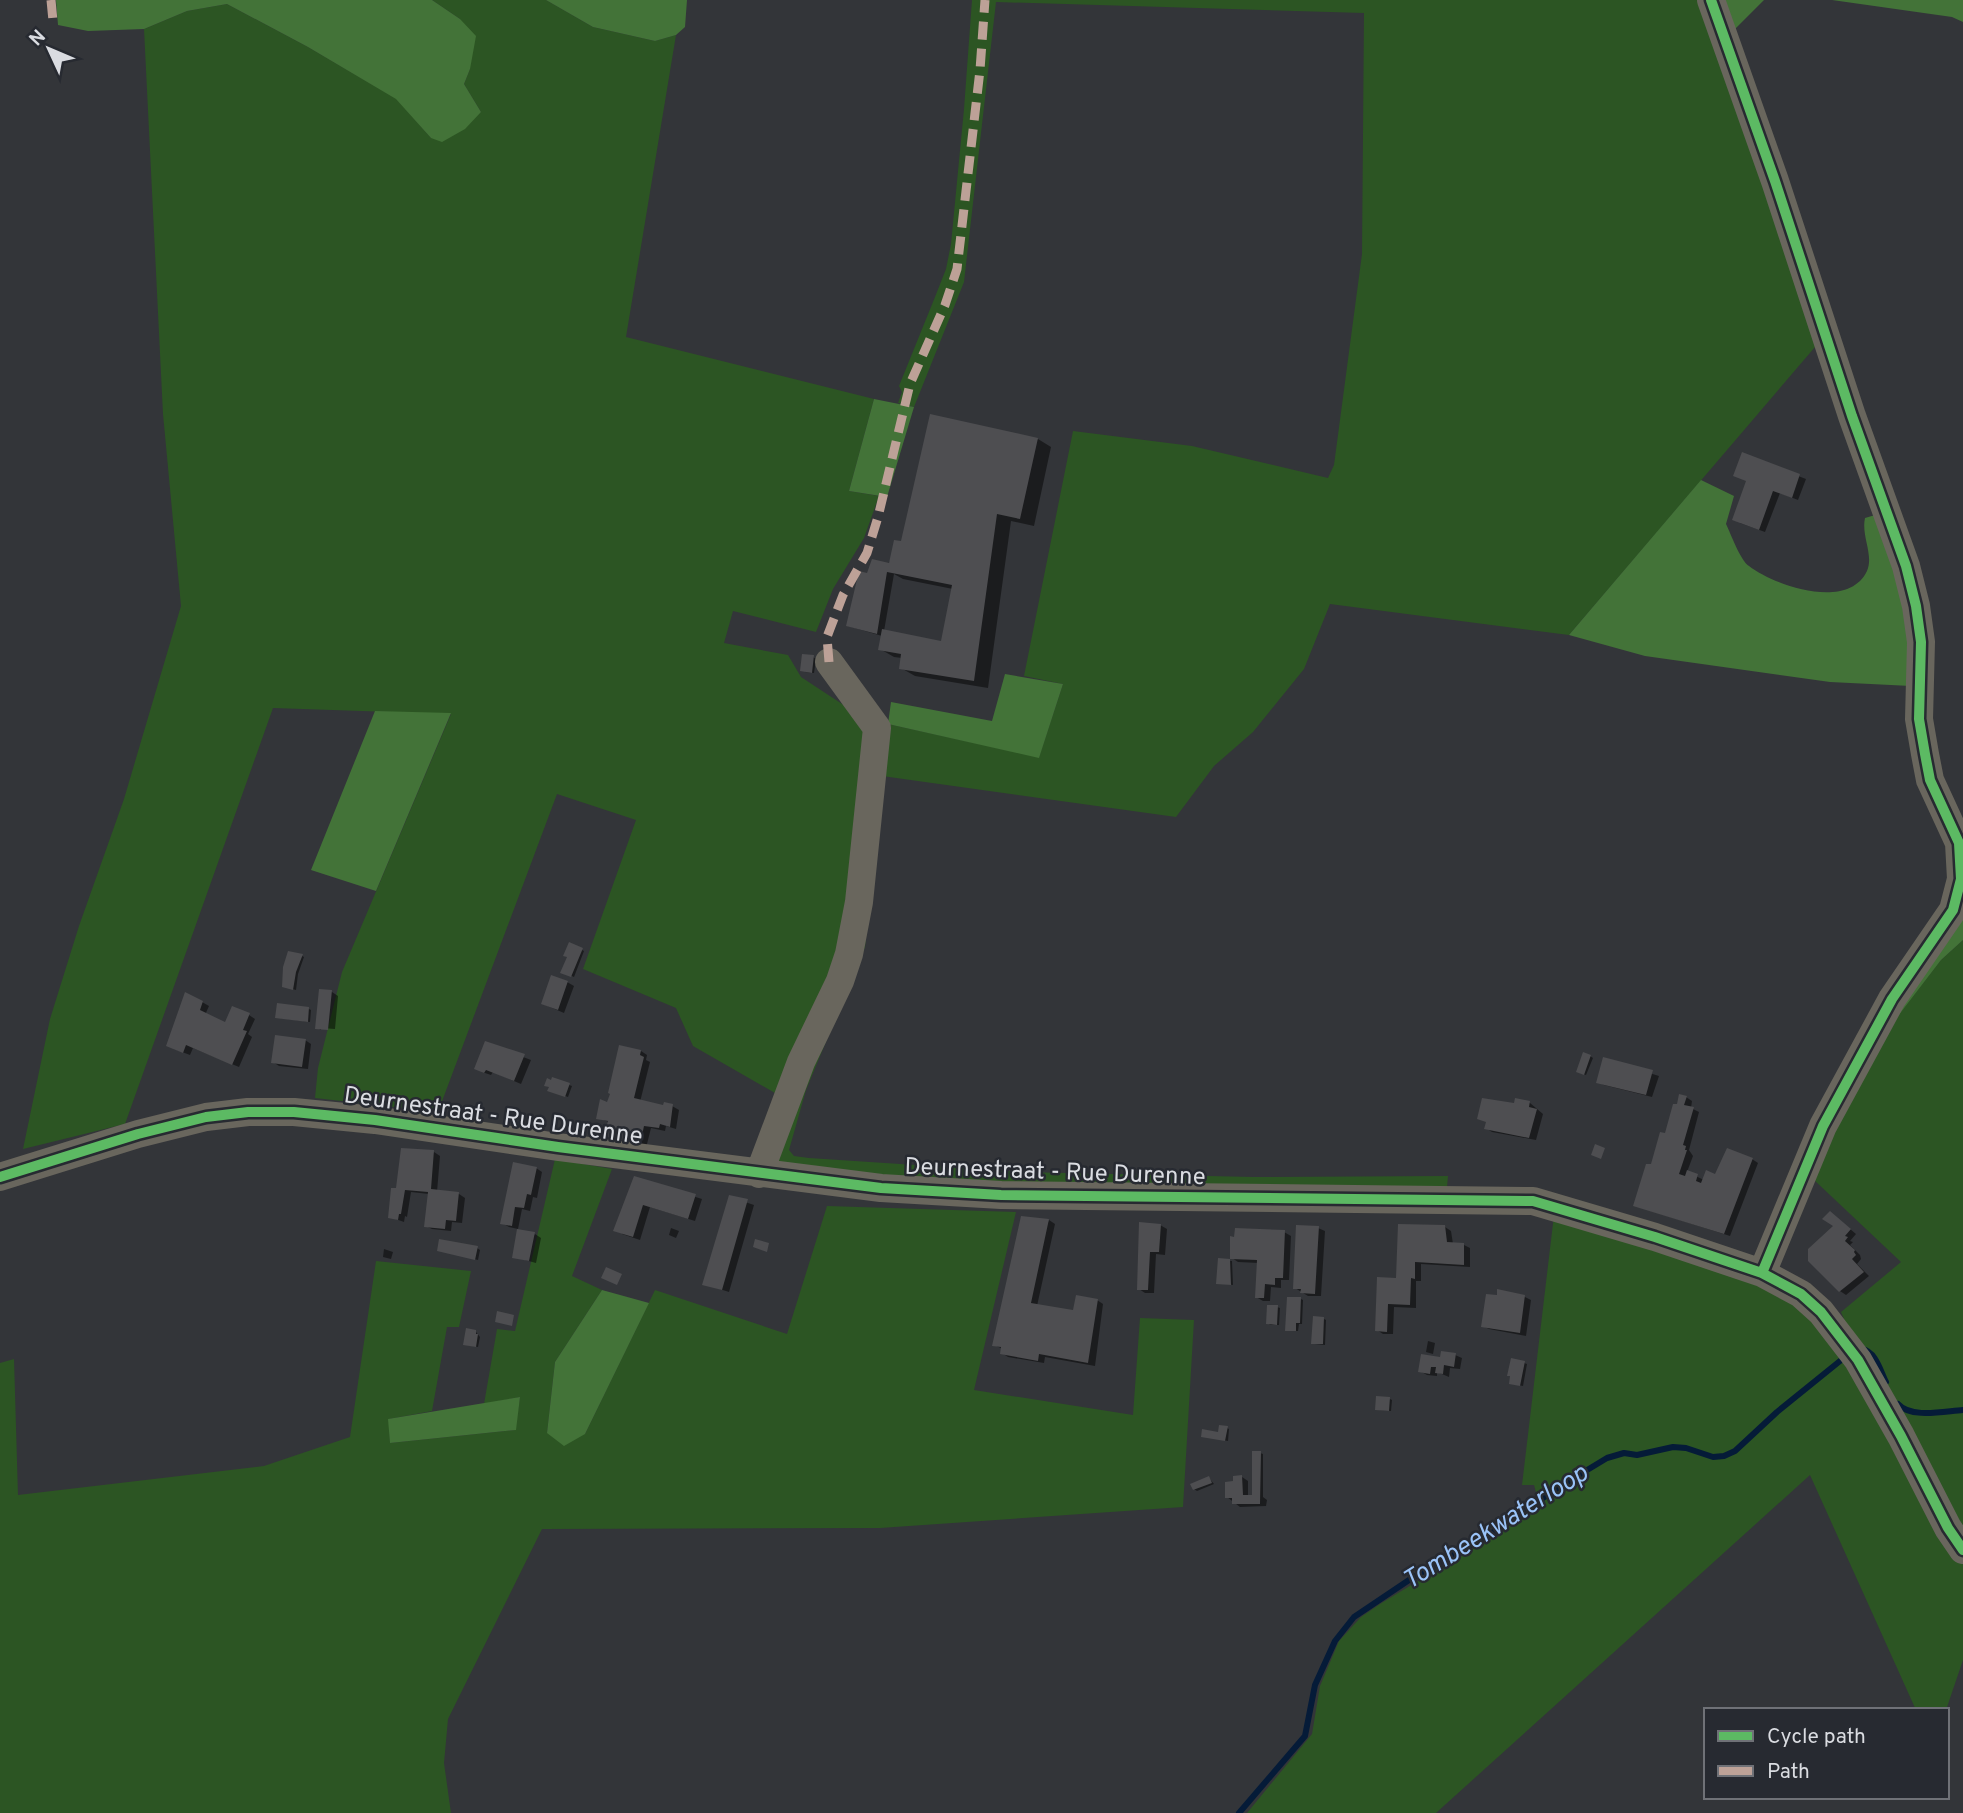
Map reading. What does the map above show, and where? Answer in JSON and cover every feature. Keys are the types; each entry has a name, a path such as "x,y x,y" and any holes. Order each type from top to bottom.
{"street":[{"path":"1711,0 1775,181 1852,416 1906,566 1921,642 1919,719 1924,754 1930,780 1959,843 1961,879 1954,910 1892,999 1823,1126 1762,1273"},
{"path":"759,1174 801,1062 840,981 849,954 859,902 877,728 829,662"},
{"name":"Deurnestraat - Rue Durenne","path":"0,1177 138,1134 206,1117 248,1112 294,1112 375,1120 759,1174 881,1188 1001,1195 1534,1201 1656,1237 1762,1273 1801,1294 1821,1312 1872,1383 1948,1528 1963,1550"}],"green space":[{"path":"56,0 432,0 460,19 476,36 470,69 464,84 481,112 465,129 442,142 431,138 396,99 308,47 227,4 187,11 144,29 88,31 58,25"},
{"path":"432,0 546,0 593,27 655,41 676,35 626,337 874,399 849,491 879,496 864,538 833,589 816,632 733,611 724,643 788,655 801,677 868,721 839,955 775,1093 693,1046 676,1008 583,969 636,820 557,794 438,1112 315,1098 318,1068 342,972 451,714 273,708 125,1124 23,1149 50,1019 79,926 124,799 181,606 163,414 144,29 187,11 227,4 397,99 431,138 481,112 464,84 470,69 460,19"},
{"path":"546,0 687,0 685,27 676,35 655,41 593,27"},
{"path":"972,0 1700,0 1821,340 1569,635 1330,604 1304,669 1253,732 1214,766 1176,817 882,776 865,947 806,1090 789,1150 794,1156 809,1158 1020,1172 1254,1177 1448,1176 1447,1187 1125,1189 861,1176 777,1162 839,994 888,724 1039,757 1063,684 1024,676 1073,431 1192,446 1328,478 1334,465 1362,254 1364,13 996,2 964,282 914,407 898,403 902,392 899,386 946,269 951,244"},
{"path":"1722,0 1764,0 1734,30"},
{"path":"1832,0 1963,0 1963,22 1952,17"},
{"path":"874,399 914,407 887,497 849,491"},
{"path":"1701,480 1734,496 1726,524 1746,563 1776,581 1811,591 1844,590 1858,583 1869,565 1865,518 1882,513 1909,600 1911,686 1830,682 1645,656 1569,635"},
{"path":"1005,674 1063,684 1039,758 888,724 891,702 992,721"},
{"path":"375,711 451,713 376,891 311,870"},
{"path":"1963,900 1963,940 1941,960 1898,1016"},
{"path":"1963,940 1963,1540 1841,1312 1901,1262 1813,1179 1832,1128 1898,1015 1941,960"},
{"path":"555,1159 612,1169 572,1276 602,1290 555,1362 547,1433 585,1434 655,1290 787,1334 827,1206 1016,1212 974,1390 1133,1415 1140,1318 1194,1320 1183,1507 880,1528 542,1529 448,1719 444,1763 451,1813 0,1813 0,1363 14,1359 18,1495 264,1466 350,1437 376,1261 471,1271 459,1327 447,1327 432,1411 389,1419 390,1443 515,1430 520,1397 484,1404 497,1329 515,1331"},
{"path":"1554,1215 1778,1289 1833,1337 1963,1559 1963,1660 1947,1708 1915,1708 1810,1475 1436,1813 1247,1813 1312,1734 1320,1686 1339,1641 1361,1617 1380,1604 1540,1507 1534,1485 1522,1485"},
{"path":"602,1290 649,1303 585,1434 564,1446 547,1433 555,1362"},
{"path":"520,1397 516,1430 390,1443 388,1419"}],"building":[{"path":"930,414 1038,438 1020,519 997,514 974,681 899,669 901,654 878,650 882,629 941,641 952,585 887,572 877,634 846,626 859,571 867,573 872,559 889,563 894,540 901,541"},
{"path":"1742,452 1800,474 1792,498 1773,491 1759,530 1732,520 1746,481 1733,476"},
{"path":"802,654 814,655 812,673 800,671"},
{"path":"569,942 583,948 571,977 560,973 567,957 563,956"},
{"path":"288,951 303,954 293,990 282,987 283,967"},
{"path":"551,975 568,981 558,1010 541,1004"},
{"path":"319,989 332,990 328,1030 315,1029"},
{"path":"185,992 203,1001 200,1010 225,1022 232,1006 250,1013 243,1030 247,1031 232,1065 186,1045 183,1053 166,1046"},
{"path":"277,1003 309,1007 308,1022 275,1018"},
{"path":"275,1035 306,1039 302,1067 271,1063"},
{"path":"485,1041 525,1054 514,1081 486,1070 484,1073 474,1069"},
{"path":"619,1045 641,1050 640,1055 644,1057 634,1098 663,1105 664,1102 673,1104 670,1127 660,1124 659,1128 644,1126 640,1145 604,1136 608,1121 596,1119 600,1099 607,1102 610,1094 608,1093"},
{"path":"1583,1052 1591,1055 1584,1075 1576,1072"},
{"path":"1603,1057 1653,1070 1646,1095 1596,1083"},
{"path":"552,1077 570,1083 565,1097 547,1091 549,1087 544,1086 547,1078 551,1080"},
{"path":"1679,1094 1687,1096 1684,1105 1694,1107 1683,1145 1687,1150 1679,1174 1685,1176 1687,1170 1698,1174 1696,1181 1701,1183 1706,1170 1715,1174 1727,1148 1753,1158 1724,1234 1633,1206 1646,1164 1651,1164 1660,1132 1665,1133 1673,1104 1677,1104"},
{"path":"1482,1098 1514,1103 1515,1098 1530,1101 1529,1107 1537,1109 1529,1138 1484,1129 1486,1122 1477,1119"},
{"path":"1595,1144 1605,1148 1601,1159 1591,1155"},
{"path":"401,1148 434,1150 431,1189 459,1192 456,1221 446,1220 445,1229 424,1227 428,1192 405,1190 398,1220 388,1218 391,1188 396,1188"},
{"path":"513,1162 537,1167 531,1195 527,1194 524,1208 515,1207 512,1226 500,1224"},
{"path":"634,1176 696,1194 688,1219 643,1205 633,1237 613,1231"},
{"path":"729,1195 748,1199 722,1290 702,1285"},
{"path":"1830,1211 1851,1229 1845,1236 1848,1237 1845,1241 1855,1250 1856,1255 1852,1259 1864,1272 1839,1292 1808,1261 1808,1249 1833,1226 1822,1219"},
{"path":"1021,1216 1049,1219 1031,1303 1073,1310 1076,1295 1098,1299 1088,1363 1039,1354 1038,1361 1000,1354 1001,1347 992,1346"},
{"path":"1139,1222 1161,1224 1159,1252 1150,1252 1148,1290 1137,1290"},
{"path":"1398,1224 1445,1225 1447,1242 1464,1243 1464,1265 1415,1262 1415,1279 1411,1278 1410,1305 1388,1304 1387,1332 1375,1331 1377,1277 1396,1278"},
{"path":"1296,1225 1319,1226 1315,1294 1300,1293 1301,1289 1293,1289"},
{"path":"1235,1228 1285,1230 1283,1278 1275,1278 1275,1285 1265,1284 1264,1298 1255,1298 1257,1260 1230,1259 1230,1236 1234,1237"},
{"path":"517,1229 535,1232 529,1261 512,1258"},
{"path":"439,1239 478,1246 475,1260 437,1251"},
{"path":"755,1239 769,1243 767,1252 753,1247"},
{"path":"1218,1258 1230,1259 1231,1285 1216,1284"},
{"path":"606,1267 622,1274 617,1285 601,1278"},
{"path":"1497,1289 1525,1295 1520,1333 1481,1327 1486,1294 1497,1295"},
{"path":"1287,1297 1301,1297 1300,1323 1296,1323 1296,1331 1285,1331"},
{"path":"1267,1305 1278,1305 1277,1325 1266,1324"},
{"path":"497,1311 514,1315 512,1326 495,1322"},
{"path":"1313,1316 1324,1317 1323,1344 1311,1344"},
{"path":"466,1328 476,1330 476,1347 463,1345"},
{"path":"1441,1351 1456,1353 1454,1367 1444,1365 1443,1374 1435,1373 1436,1367 1431,1367 1430,1374 1418,1372 1421,1354 1440,1357"},
{"path":"1511,1358 1525,1361 1520,1386 1509,1384 1510,1376 1507,1376"},
{"path":"1376,1396 1390,1397 1389,1411 1375,1410"},
{"path":"1219,1425 1228,1426 1225,1441 1201,1437 1202,1429 1218,1432"},
{"path":"1252,1451 1261,1451 1260,1504 1232,1504 1232,1498 1225,1498 1225,1482 1233,1481 1233,1476 1242,1475 1243,1495 1252,1495"},
{"path":"1209,1476 1212,1483 1193,1490 1190,1484"}],"waterway":[{"name":"Tombeekwaterloop","path":"1862,1349 1874,1358 1886,1382"},
{"name":"Tombeekwaterloop","path":"1239,1813 1305,1736 1315,1685 1335,1641 1354,1617 1412,1578 1489,1535 1607,1458 1624,1453 1637,1455 1673,1447 1686,1448 1713,1457 1735,1451 1777,1412 1840,1361"},
{"name":"Tombeekwaterloop","path":"1898,1404 1904,1409 1920,1413 1963,1410"}],"marked path":[{"path":"51,0 53,21"},
{"path":"829,662 827,637 843,595 867,553 910,384 945,305 957,269 980,70 985,0"}],"cycle path":[{"path":"1711,0 1775,181 1852,416 1906,566 1921,642 1919,719 1925,754 1930,780 1959,843 1961,879 1953,910 1892,999 1823,1126 1762,1273"},
{"path":"0,1177 138,1134 206,1117 248,1112 294,1112 375,1120 558,1147 881,1188 1001,1195 1533,1201 1655,1237 1762,1273 1801,1294 1821,1312 1858,1360 1948,1528 1963,1550"}]}
